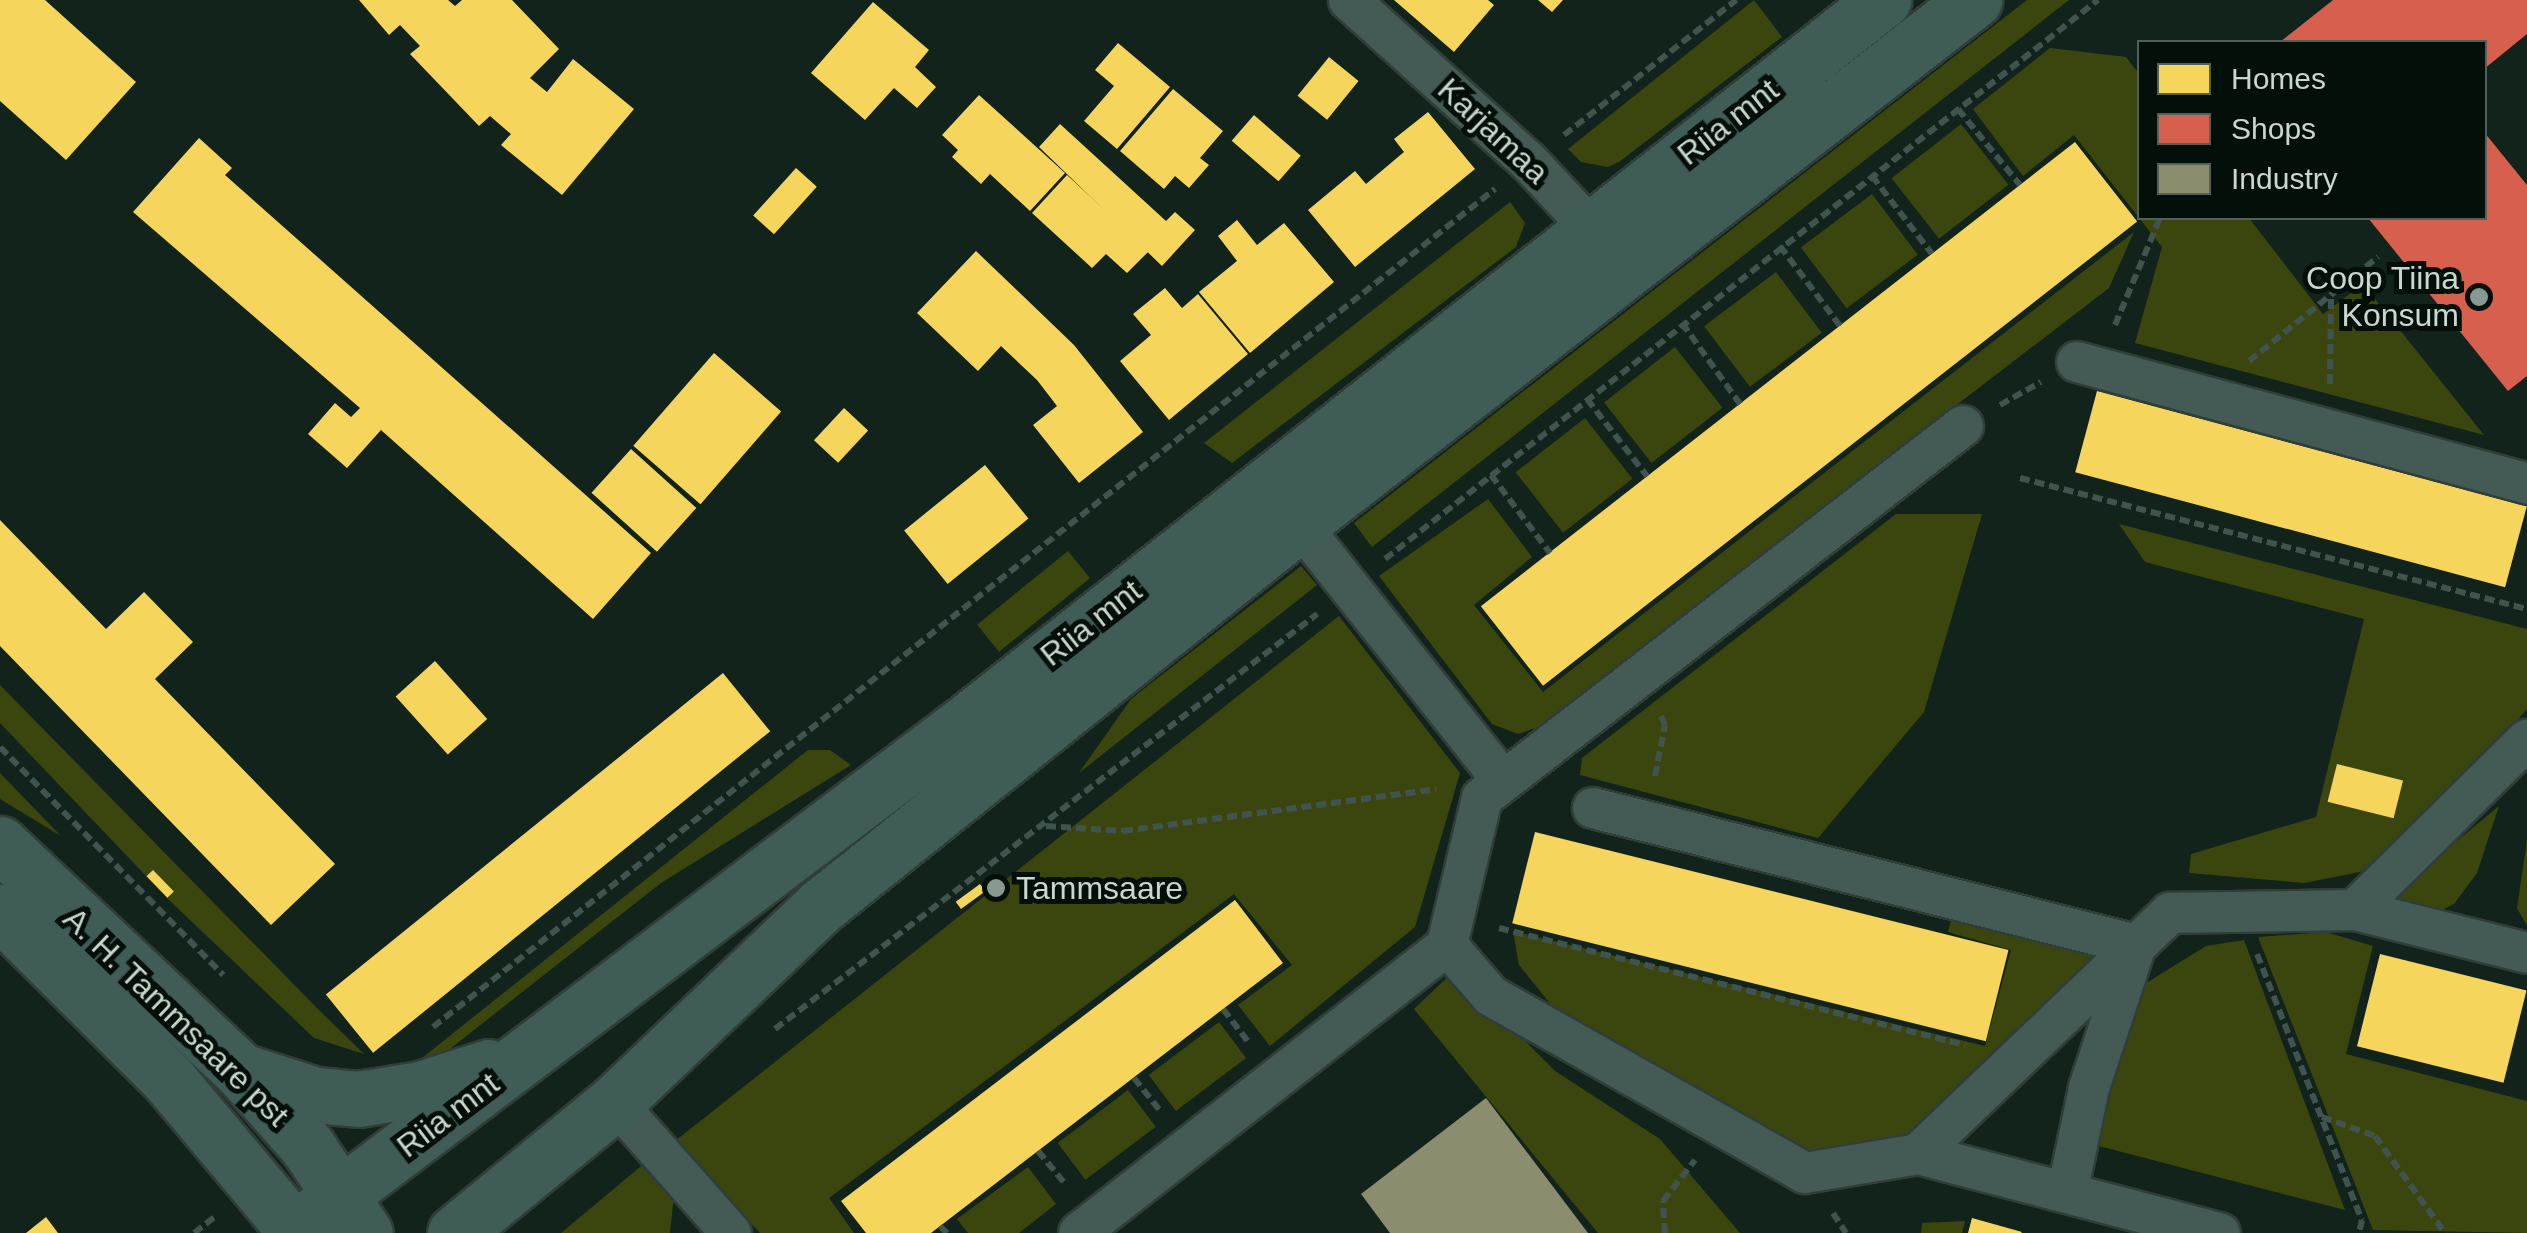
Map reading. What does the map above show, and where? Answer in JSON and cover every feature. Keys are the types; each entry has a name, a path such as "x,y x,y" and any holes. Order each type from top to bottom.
{"main road":[{"name":"Riia mnt","path":"455,1233 614,1102 822,905 1283,504 1591,229 1883,0"},
{"name":"Riia mnt","path":"294,1232 353,1216 526,1056 1283,504 1629,270 1974,0"},
{"name":"A. H. Tammsaare pst","path":"0,844 241,1071 308,1147 353,1216"},
{"name":"A. H. Tammsaare pst","path":"0,912 182,1094 294,1232"},
{"path":"241,1071 316,1095 358,1099 420,1089 526,1056"}],"street":[{"name":"Karjamaa","path":"1349,0 1529,162 1629,270"},
{"path":"2087,364 2527,484"},
{"path":"1078,1216 1450,931 1482,798 1963,426"},
{"path":"1283,504 1503,780"},
{"path":"2355,910 2527,740"},
{"path":"1592,808 2136,945"},
{"path":"1918,1154 2170,912 2355,910 2527,953"},
{"path":"1450,931 1491,996 1805,1172 1918,1154 2220,1233"},
{"path":"2067,1193 2089,1088 2136,945"},
{"path":"614,1102 731,1233"}],"path":[{"path":"422,1035 1736,0"},
{"path":"1958,108 2020,185"},
{"path":"1872,176 1932,254"},
{"path":"1963,426 2087,364 2159,220"},
{"path":"1780,246 1840,326"},
{"path":"2205,396 2378,257"},
{"path":"2330,430 2331,296"},
{"path":"1682,323 1740,404"},
{"path":"1587,399 1647,476"},
{"path":"1491,475 1550,552"},
{"path":"2020,478 2527,610"},
{"path":"1643,676 1665,725 1646,822"},
{"path":"0,748 233,985"},
{"path":"1044,826 1123,830 1503,780"},
{"path":"2240,912 2362,1220 2360,1233"},
{"path":"1450,931 2018,1058"},
{"path":"1223,1009 1260,1056"},
{"path":"1134,1078 1172,1125"},
{"path":"2321,1116 2375,1136 2445,1233"},
{"path":"1665,1233 1663,1201 1722,1126"},
{"path":"1038,1151 1078,1216"},
{"path":"940,1226 946,1233"}],"green space":[{"path":"1754,0 1782,37 1619,162 1608,167 1581,162 1568,149"},
{"path":"2027,0 2069,0 1372,547 1354,523"},
{"path":"2050,48 2126,57 2137,71 2137,215 2074,135 2023,176 1973,109"},
{"path":"1961,124 2008,185 1939,239 1892,178"},
{"path":"1872,194 1918,255 1847,308 1801,248"},
{"path":"1510,202 1525,223 1516,247 1232,463 1204,443"},
{"path":"2141,220 2251,220 2323,314 2363,284 2484,435 2135,343 2162,247"},
{"path":"2134,232 2109,288 1536,728 1518,734 1492,724 1379,576 1488,499 1532,557 1474,605 1543,692"},
{"path":"1776,272 1822,333 1750,387 1704,326"},
{"path":"1675,347 1722,408 1651,463 1604,402"},
{"path":"1585,418 1632,479 1563,533 1516,472"},
{"path":"1896,514 1982,514 1924,712 1818,838 1580,775 1582,758"},
{"path":"2119,524 2527,629 2527,709 2458,789 2365,871 2304,883 2189,873 2191,854 2316,817 2364,619 2145,562"},
{"path":"1068,551 1090,578 999,652 977,625"},
{"path":"1301,566 1317,585 1079,773 1131,699"},
{"path":"1339,616 1460,773 1415,927 1270,1046 1238,1005 1292,965 1234,894 829,1198 854,1233 760,1233 675,1141"},
{"path":"0,685 364,1054 314,1038 169,900 0,723"},
{"path":"808,750 830,750 851,765 661,883 441,1056 417,1062"},
{"path":"0,773 61,836 0,799"},
{"path":"2499,806 2477,873 2454,904 2432,915 2387,899"},
{"path":"2527,840 2527,926 2517,908"},
{"path":"1953,913 2104,954 1909,1134 1805,1156 1574,1033 1519,965 1513,931 1985,1046 2011,950 1948,932"},
{"path":"2326,932 2373,946 2346,1054 2527,1101 2527,1233 2373,1230 2258,937"},
{"path":"2244,940 2345,1210 2091,1144 2143,985 2206,946"},
{"path":"1455,970 1555,1071 1660,1139 1740,1233 1598,1233 1414,1009"},
{"path":"1219,1022 1246,1058 1176,1111 1149,1075"},
{"path":"1128,1090 1156,1127 1085,1180 1058,1143"},
{"path":"646,1162 674,1195 670,1233 561,1233"},
{"path":"1028,1167 1056,1204 1019,1233 968,1233 957,1219"},
{"path":"1965,1221 1962,1233 1921,1233 1922,1223"}],"building: Homes":[{"path":"0,0 45,0 136,82 66,160 0,101"},
{"path":"359,0 448,0 455,6 462,0 512,0 559,49 530,78 547,92 573,59 634,109 562,195 501,145 511,134 490,116 479,126 410,54 420,46 400,25 389,35"},
{"path":"1394,0 1488,0 1494,5 1454,52"},
{"path":"1538,0 1563,0 1552,12"},
{"path":"873,2 929,50 915,67 936,87 917,108 894,88 865,120 811,73"},
{"path":"1118,43 1170,87 1117,149 1084,121 1114,86 1095,70"},
{"path":"1329,57 1359,81 1327,120 1298,96"},
{"path":"1173,89 1223,131 1200,158 1209,165 1189,188 1175,176 1164,189 1120,151"},
{"path":"979,95 1065,173 1030,211 990,174 981,184 952,157 958,150 942,135"},
{"path":"1428,112 1475,169 1355,267 1308,210 1355,171 1366,184 1404,152 1394,139"},
{"path":"1254,115 1301,156 1278,181 1232,141"},
{"path":"1060,124 1166,221 1175,212 1195,230 1162,266 1039,147"},
{"path":"199,138 232,168 225,175 651,553 593,619 381,430 347,468 308,434 335,403 351,417 360,408 133,212"},
{"path":"2075,142 2137,222 1543,686 1481,606"},
{"path":"796,168 817,187 774,234 753,216"},
{"path":"1067,175 1149,251 1127,273 1106,254 1092,268 1032,213"},
{"path":"1237,220 1257,245 1284,223 1334,282 1250,353 1199,292 1237,261 1218,236"},
{"path":"976,251 1074,345 1143,432 1079,483 1033,425 1057,406 1037,380 1001,346 978,371 917,313"},
{"path":"1165,288 1182,308 1198,294 1248,354 1169,420 1120,361 1151,335 1133,314"},
{"path":"714,353 781,411 700,504 633,446"},
{"path":"2097,391 2527,506 2505,587 2075,472"},
{"path":"844,408 868,431 838,463 814,440"},
{"path":"631,449 696,508 657,552 592,493"},
{"path":"985,465 1028,519 948,584 904,530"},
{"path":"0,520 106,629 144,592 193,642 155,679 335,864 271,925 0,646"},
{"path":"435,661 487,719 448,754 396,696"},
{"path":"723,673 770,731 373,1053 326,995"},
{"path":"2337,764 2403,780 2394,818 2328,802"},
{"path":"1535,832 2009,950 1986,1041 1512,923"},
{"path":"153,870 174,892 167,898 147,876"},
{"path":"980,884 985,891 961,909 956,902"},
{"path":"1235,900 1283,963 931,1233 866,1233 841,1201"},
{"path":"2380,954 2527,991 2504,1083 2357,1046"},
{"path":"46,1217 58,1233 26,1233"},
{"path":"1972,1218 2022,1232 1968,1233"}],"building: Shops":[{"path":"2333,0 2527,0 2527,34 2487,67 2487,40 2283,40"},
{"name":"Coop Tiina Konsum","path":"2487,136 2527,185 2527,376 2508,391 2370,220 2487,220"}],"building: Industry":[{"path":"1486,1098 1588,1233 1390,1233 1361,1194"}],"place":[{"name":"Coop Tiina Konsum","path":"2479,297"},
{"name":"Tammsaare","path":"996,888"}]}
